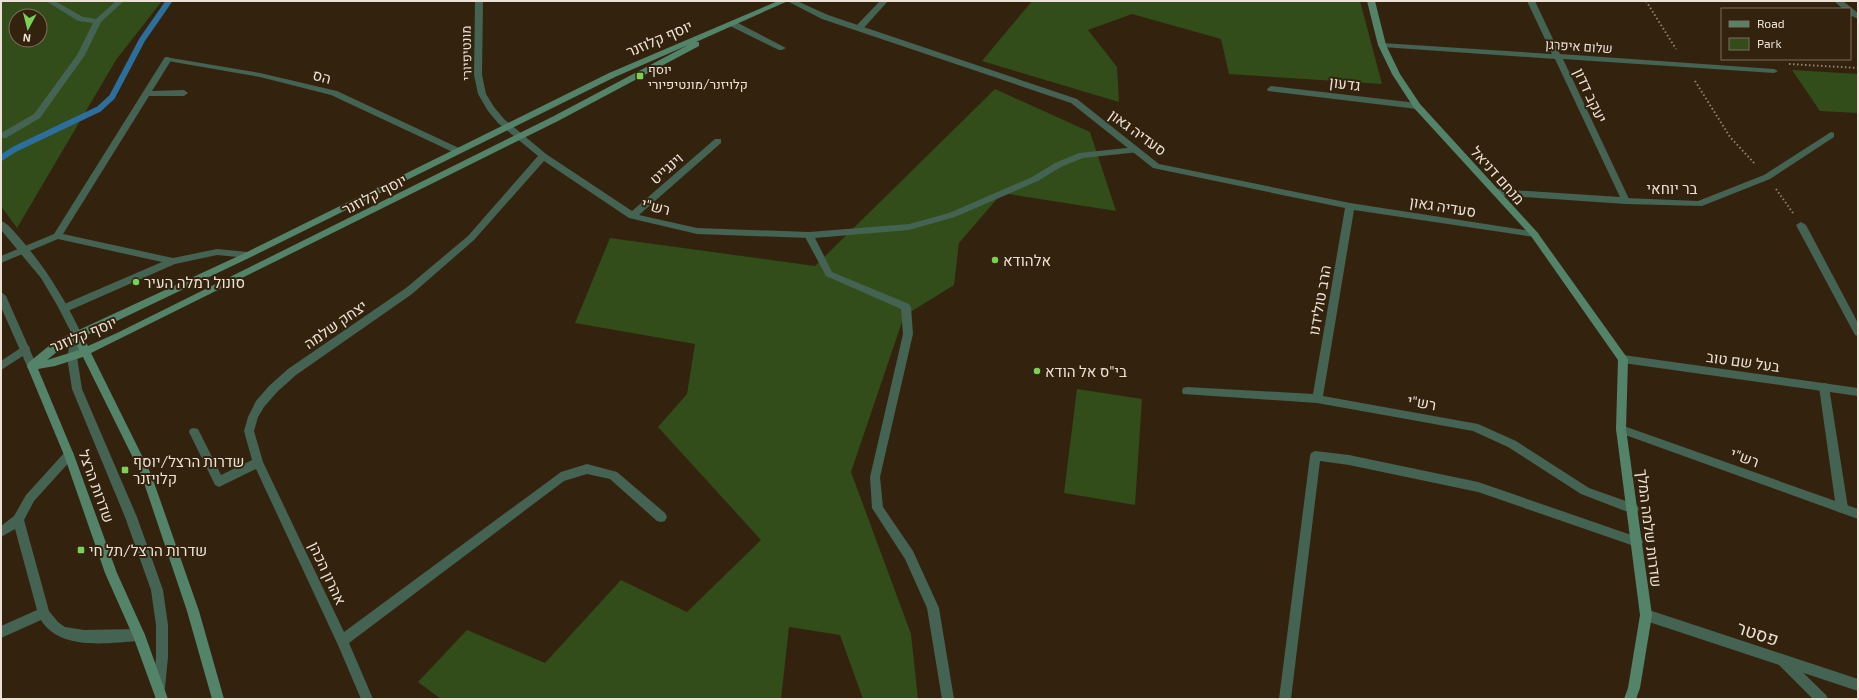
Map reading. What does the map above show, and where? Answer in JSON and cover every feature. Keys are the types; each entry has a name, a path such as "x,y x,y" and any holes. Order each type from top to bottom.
{"main road":[{"name":"יוסף קלוזנר","path":"32,366 59,344 77,335 248,254 619,72 784,1"},
{"name":"מנחם דניאל","path":"1371,1 1382,45 1396,74 1417,106 1534,234 1623,359"},
{"name":"יוסף קלוזנר","path":"32,366 43,365 85,352 248,273 519,138 733,24"},
{"path":"77,335 146,474 194,611 218,699"},
{"name":"שדרות שלמה המלך","path":"1623,359 1621,429 1646,615 1634,688 1630,699"},
{"name":"שדרות הרצל","path":"32,366 69,454 111,573 139,635 160,694"}],"street":[{"path":"50,1 81,19 98,21"},
{"path":"3,136 37,116 81,55 98,21 120,1"},
{"name":"מונטיפיורי","path":"479,1 478,75 482,94 491,109 519,138"},
{"name":"סעדיה גאון","path":"791,1 825,17 1074,101 1156,166 1350,206 1534,234"},
{"path":"859,28 884,1"},
{"name":"יעקב דדון","path":"1531,1 1626,201"},
{"path":"1838,1 1847,8"},
{"path":"733,24 782,48"},
{"name":"שלום איפרגן","path":"1382,45 1774,71"},
{"name":"הס","path":"146,94 168,59 260,75 334,93 458,151"},
{"name":"גדעון","path":"1271,88 1417,106"},
{"path":"1,260 57,236 146,94 184,93"},
{"name":"בר יוחאי","path":"1495,192 1626,201 1699,204 1767,177 1832,135"},
{"name":"רש\"י","path":"519,138 632,216 697,231 809,235 910,227 959,212 1035,180 1058,166 1082,155 1136,150"},
{"name":"וינגייט","path":"632,216 718,141"},
{"name":"יצחק שלמה","path":"258,462 249,431 253,417 260,404 273,389 292,372 409,291 466,242 543,156"},
{"name":"הרב טולידנו","path":"1317,399 1350,206"},
{"path":"1,224 45,274 66,308 77,335"},
{"path":"1801,225 1858,332"},
{"path":"809,235 829,274 906,308 908,334 875,477 878,508 909,555 933,608 948,699"},
{"path":"57,236 173,261"},
{"path":"66,308 173,261 217,252 248,254"},
{"name":"שדרות הרצל","path":"1,296 32,366"},
{"name":"שדרות הרצל","path":"77,335 72,357 77,389 131,517 157,590 162,625 160,694"},
{"path":"1,366 25,349"},
{"name":"בעל שם טוב","path":"1623,359 1858,392"},
{"path":"1824,387 1842,508"},
{"name":"רש\"י","path":"1186,391 1317,399 1474,427 1512,444 1585,491 1632,509"},
{"name":"רש\"י","path":"1621,429 1858,514"},
{"path":"194,432 219,482 258,462"},
{"path":"1,532 18,520 30,498 69,454"},
{"path":"1285,699 1315,456 1349,460 1478,487 1637,542"},
{"name":"אהרון הכהן","path":"258,462 342,641 366,699"},
{"path":"342,641 561,477 587,468 613,475 661,517"},
{"path":"18,520 44,613 49,622 56,628 70,633 100,637 139,635"},
{"path":"1,632 44,613"},
{"name":"פסטר","path":"1646,615 1858,685"},
{"path":"1781,660 1822,699"}],"path":[{"path":"1646,1 1730,137 1767,177 1801,225"},
{"path":"1774,71 1768,63 1858,68"}],"green space":[{"path":"1,1 162,1 116,60 17,228 1,206"},
{"path":"1032,1 1360,1 1382,84 1229,74 1221,39 1132,14 1088,30 1117,67 1119,102 982,61"},
{"path":"1792,70 1858,74 1858,113 1820,111"},
{"path":"995,89 1090,132 1116,211 1002,193 959,243 954,285 904,316 851,472 911,634 918,699 863,699 840,635 789,627 781,699 441,699 418,682 467,630 545,663 621,580 687,612 761,540 658,427 687,394 695,344 575,323 610,238 815,266"},
{"path":"1077,389 1142,399 1135,505 1064,493"}],"waterway":[{"path":"1,158 15,149 99,109 112,97 142,40 169,1"}],"place":[{"name":"יוסף קלויזנר/מונטיפיורי","path":"640,76"},
{"name":"אלהודא","path":"995,260"},
{"name":"סונול רמלה העיר","path":"136,282"},
{"name":"בי\"ס אל הודא","path":"1037,371"},
{"name":"שדרות הרצל/יוסף קלויזנר","path":"125,470"},
{"name":"שדרות הרצל/תל חי","path":"81,550"}]}
